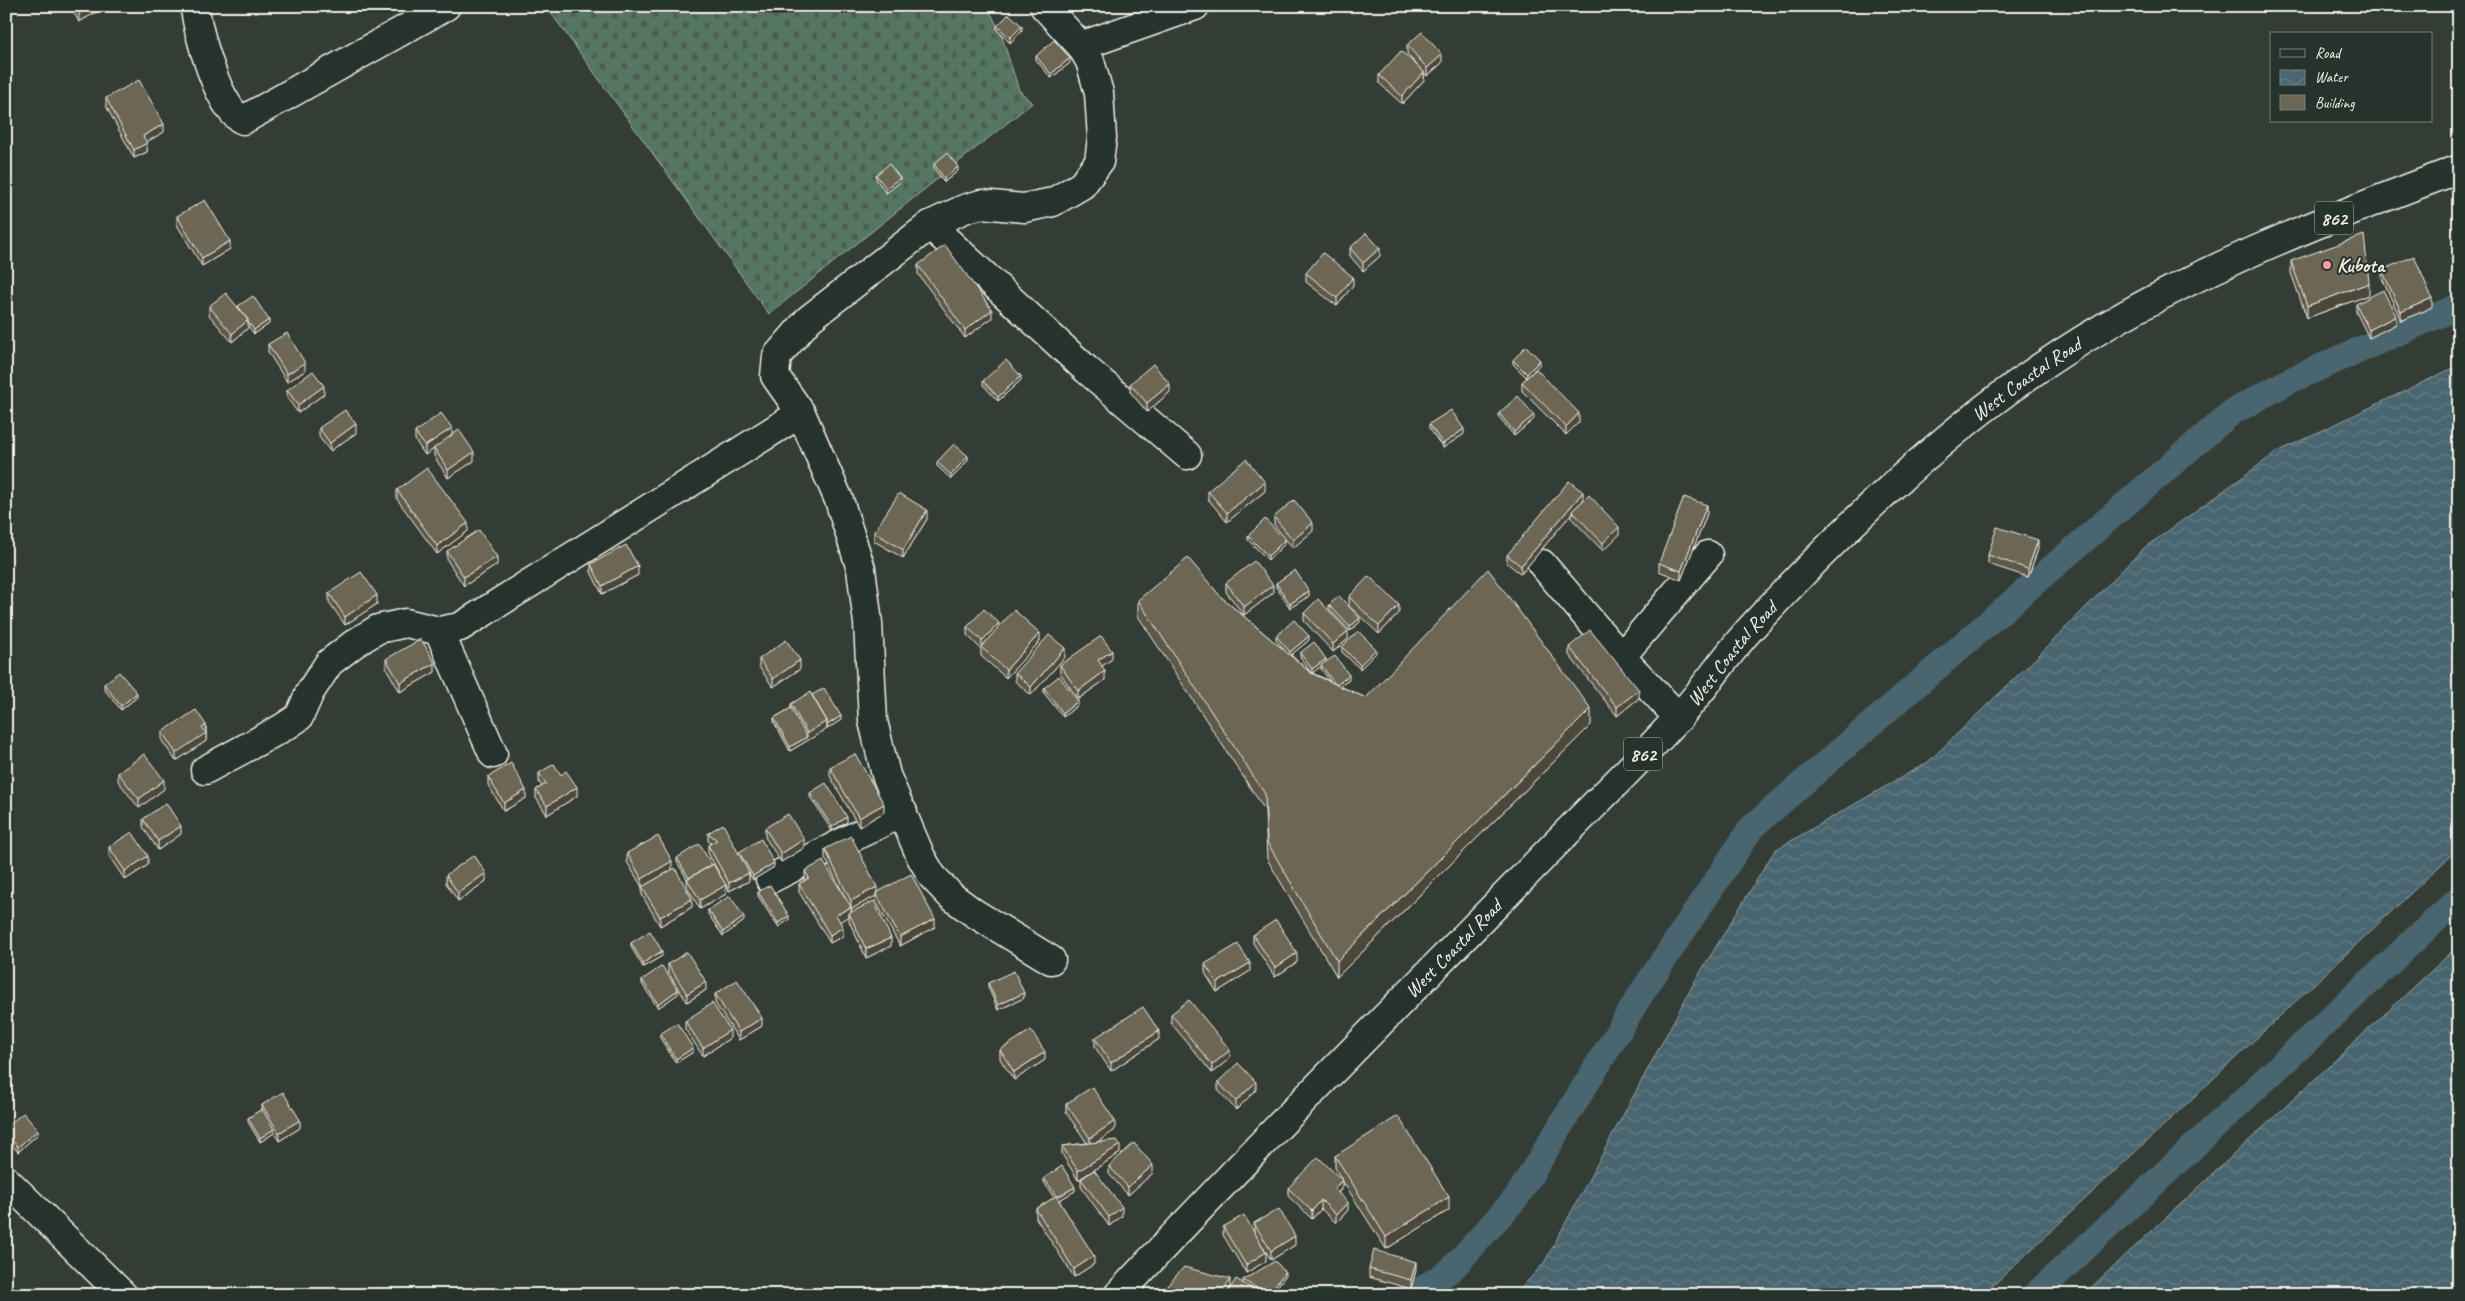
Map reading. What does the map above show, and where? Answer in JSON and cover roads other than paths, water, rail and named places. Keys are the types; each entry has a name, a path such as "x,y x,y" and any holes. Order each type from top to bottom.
{"street":[{"path":"195,6 196,22 220,92 233,114 242,120 446,6"},
{"path":"1044,6 1081,46 1090,61 1099,93 1102,138 1099,162 1082,185 1053,202 1024,208 981,204 964,209 930,225 809,319 777,356 775,376 801,413 839,500 861,569 868,623 873,721 886,775 921,857 932,876 951,896 974,913 1051,960"},
{"path":"1081,46 1195,6"},
{"name":"West Coastal Road","path":"1118,1295 1237,1167 1679,718 1747,632 1860,515 1918,462 1980,410 2109,322 2211,269 2376,200 2459,169"},
{"path":"930,225 1087,370 1187,455"},
{"path":"204,770 299,717 310,692 329,663 355,642 378,629 406,623 439,631 460,627 801,413"},
{"path":"1621,656 1708,555"},
{"path":"1542,564 1621,656 1679,718"},
{"path":"439,631 493,754"},
{"path":"770,879 903,812"},
{"path":"6,1180 123,1295"}],"water":[{"path":"2459,365 2459,848 1983,1295 1515,1295 1544,1263 1695,981 1775,850 1928,762 2039,655 2143,549 2277,452"},
{"path":"2459,945 2459,1295 2083,1295"}],"waterway":[{"path":"1413,1295 1451,1270 1517,1197 1641,994 1752,827 2231,413 2291,380 2459,306"},
{"path":"2035,1295 2459,898"}],"place":[{"name":"Kubota","path":"2327,265"}]}
